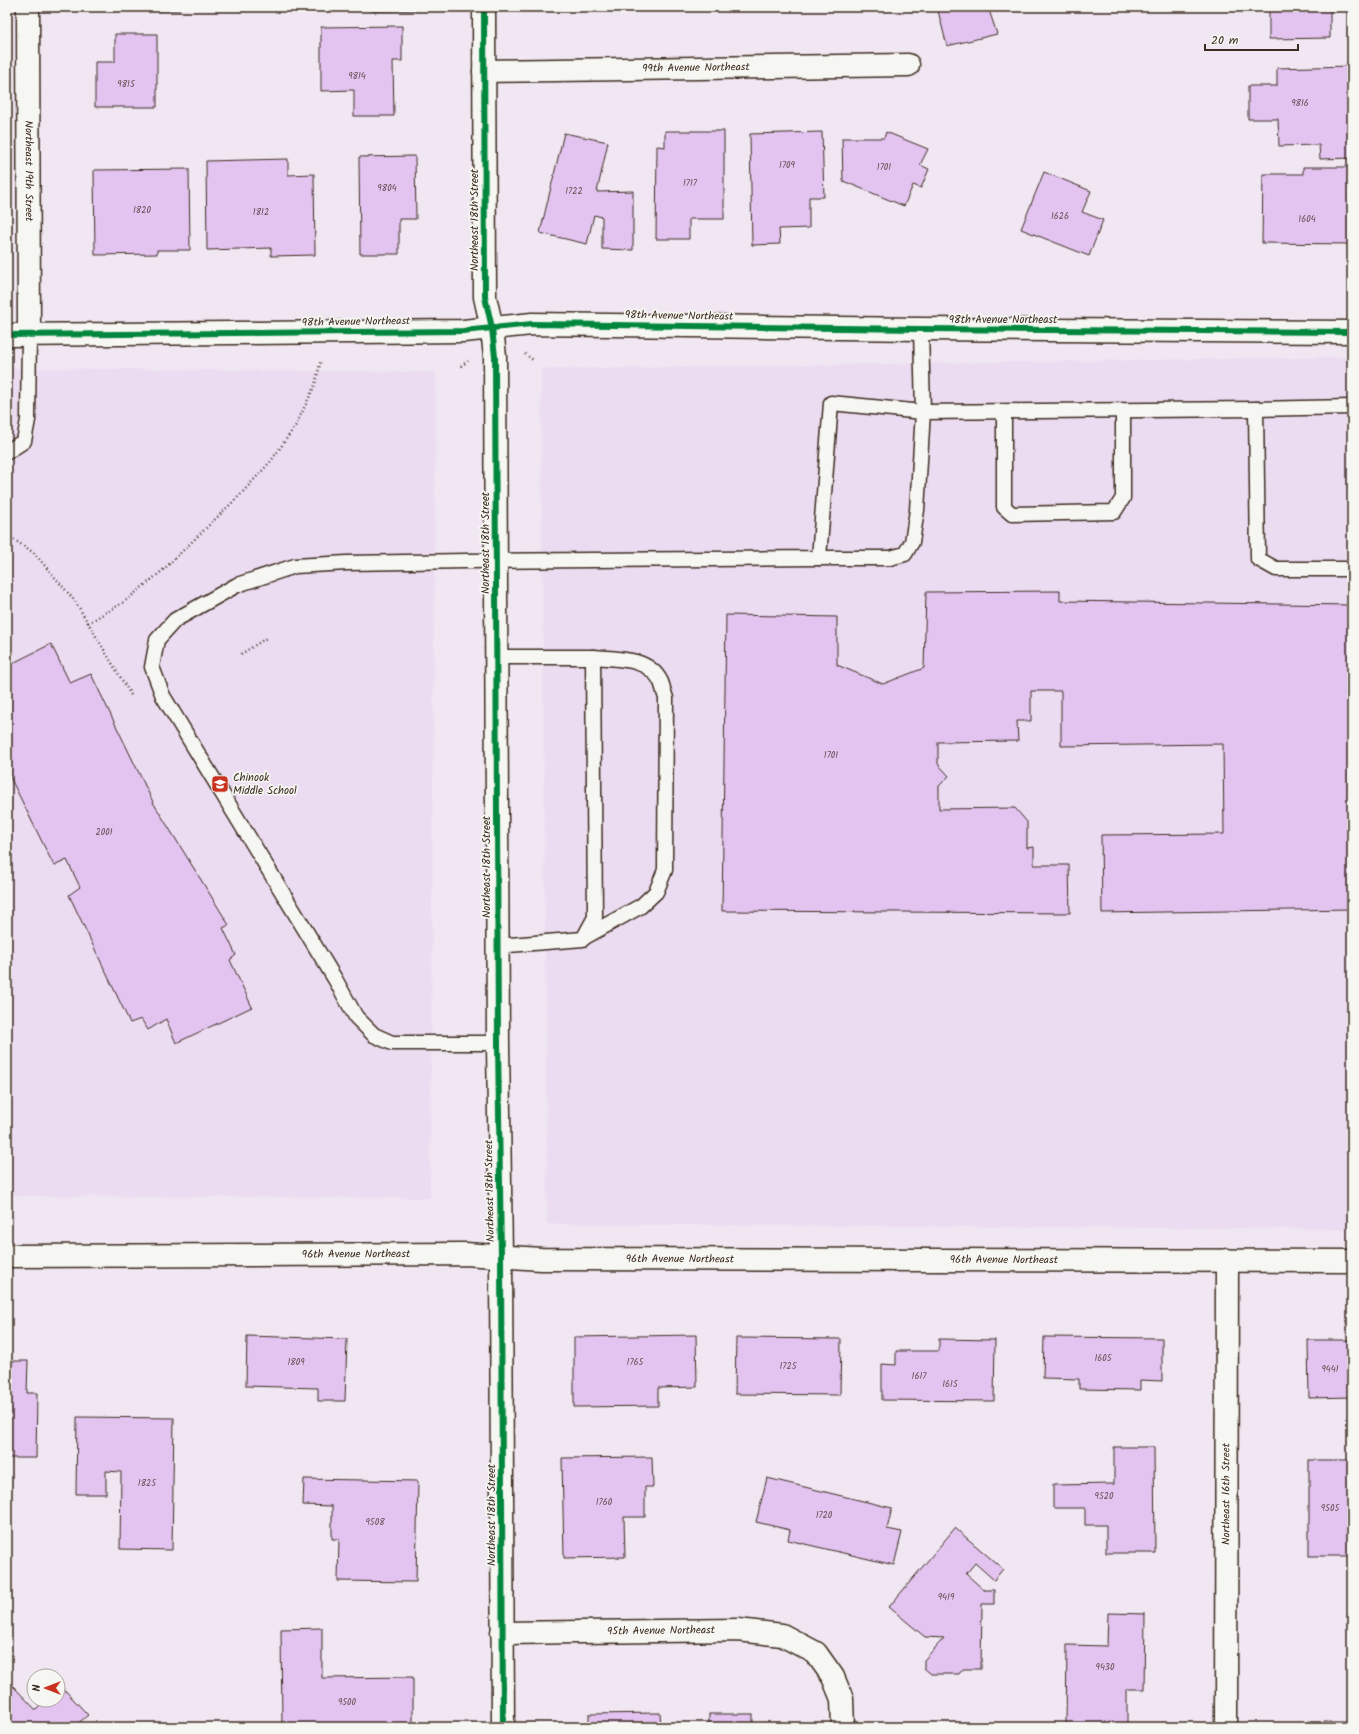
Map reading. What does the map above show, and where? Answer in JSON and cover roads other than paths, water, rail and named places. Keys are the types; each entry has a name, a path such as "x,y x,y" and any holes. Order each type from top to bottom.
{"street":[{"name":"Northeast 19th Street","path":"28,7 29,335"},
{"name":"Northeast 18th Street","path":"484,7 485,297 492,328 495,357 497,946 501,1256 503,1727"},
{"name":"99th Avenue Northeast","path":"484,71 908,65"},
{"name":"98th Avenue Northeast","path":"7,335 463,331 532,324 921,329 1352,332"},
{"name":"96th Avenue Northeast","path":"7,1256 465,1254 541,1259 1352,1261"},
{"name":"Northeast 16th Street","path":"1226,1727 1227,1260"},
{"name":"95th Avenue Northeast","path":"502,1633 738,1630 782,1635 816,1653 833,1677 842,1699 843,1727"}],"lane":[{"path":"498,1043 392,1043 374,1035 356,1018 335,980 163,696 152,667 157,640 175,620 237,585 295,566 355,563 496,561 890,558 905,554 912,542 917,510 923,412 921,329"},
{"path":"7,452 24,441 28,420 29,335"},
{"path":"819,558 831,403 923,412 1123,411 1352,407"},
{"path":"1256,409 1258,558 1276,569 1352,569"},
{"path":"1004,412 1004,507 1012,514 1114,512 1123,498 1123,411"},
{"path":"583,939 595,917 593,656"},
{"path":"496,657 593,656 633,660 648,668 661,681 666,698 665,870 656,892 641,906 583,939 497,946"}],"place":[{"name":"Chinook Middle School","path":"220,784"}]}
